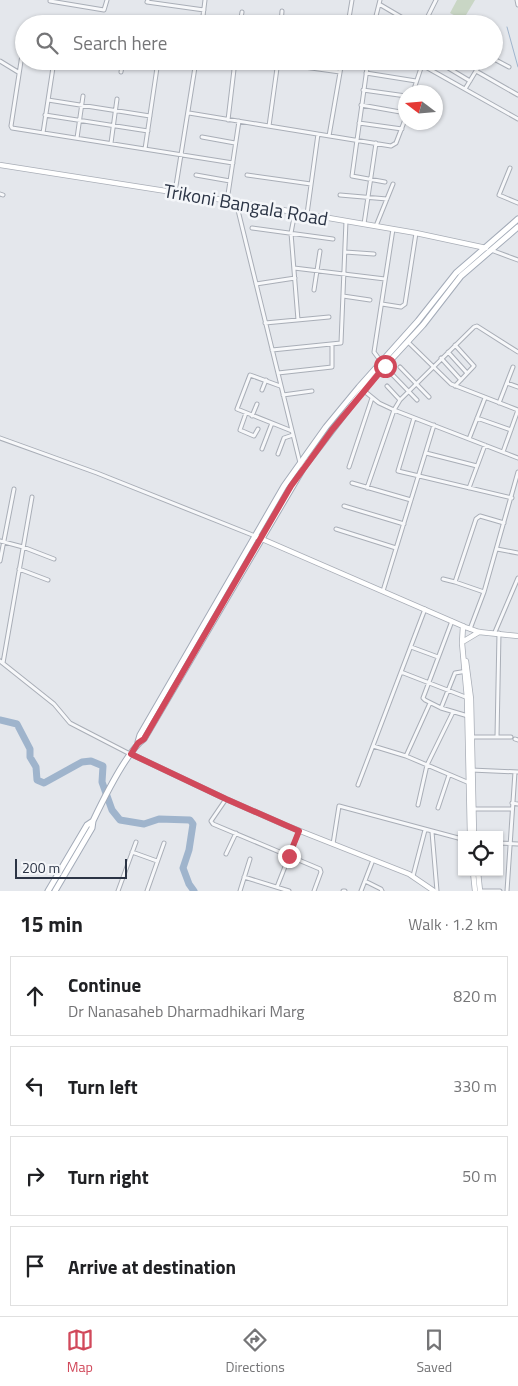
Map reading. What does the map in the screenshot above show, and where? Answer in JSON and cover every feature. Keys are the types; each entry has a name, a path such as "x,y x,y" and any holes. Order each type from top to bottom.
{"main road":[{"path":"55,891 92,828 98,811 138,743 140,735 258,537 284,486 456,273 518,219"},
{"path":"383,364 408,341 461,276 518,227"},
{"path":"48,891 87,825 93,821"}],"street":[{"path":"50,1 104,10 107,0"},
{"path":"148,0 147,2 204,10"},
{"path":"203,15 206,0"},
{"path":"349,15 352,0"},
{"path":"428,15 436,0"},
{"path":"517,0 518,5"},
{"path":"377,15 380,2 400,15"},
{"path":"282,11 282,15"},
{"path":"0,61 18,72 11,127 14,129 233,163"},
{"path":"503,64 509,67"},
{"path":"43,132 53,70"},
{"path":"145,148 157,70"},
{"path":"175,192 195,70"},
{"path":"228,120 234,70"},
{"path":"270,126 277,70"},
{"path":"326,70 340,72 329,136"},
{"path":"366,70 352,176 385,182"},
{"path":"415,85 420,70"},
{"path":"431,70 518,119"},
{"path":"452,70 470,81"},
{"path":"465,89 476,71 518,95"},
{"path":"366,73 416,81"},
{"path":"364,90 398,95"},
{"path":"77,138 83,96"},
{"path":"111,143 117,99"},
{"path":"48,100 150,116"},
{"path":"361,105 398,112"},
{"path":"189,113 393,146 401,130"},
{"path":"46,116 148,131"},
{"path":"227,201 239,121"},
{"path":"359,122 398,128"},
{"path":"307,214 318,134"},
{"path":"202,137 235,143"},
{"path":"364,224 376,143"},
{"name":"Trikoni Bangala Road","path":"0,165 307,214 416,233 491,250"},
{"path":"510,168 500,194 518,202"},
{"path":"247,174 311,184"},
{"path":"196,175 230,181"},
{"path":"376,226 393,184"},
{"path":"340,195 387,200"},
{"path":"236,202 302,465"},
{"path":"295,212 291,233 298,320"},
{"path":"272,350 332,345 342,342 346,221"},
{"path":"252,228 333,239"},
{"path":"393,229 374,352 417,400"},
{"path":"382,304 401,307 405,304 416,233"},
{"path":"491,250 518,260"},
{"path":"314,290 320,251"},
{"path":"345,252 374,254"},
{"path":"294,268 385,279"},
{"path":"256,284 294,278"},
{"path":"343,296 370,300"},
{"path":"266,323 329,317"},
{"path":"367,488 394,410 400,400 476,326 518,352"},
{"path":"408,341 447,381 455,386 518,410 503,452"},
{"path":"278,373 332,367 332,345"},
{"path":"455,345 474,366 455,386"},
{"path":"448,352 467,373"},
{"path":"442,358 461,380"},
{"path":"400,367 429,397"},
{"path":"500,403 513,367"},
{"path":"281,386 249,376 237,408 293,433"},
{"path":"262,390 266,380"},
{"path":"507,382 518,387"},
{"path":"387,386 400,400"},
{"path":"361,389 372,398 394,410 518,458"},
{"path":"283,395 312,391"},
{"path":"468,439 485,397"},
{"path":"349,467 372,398"},
{"path":"252,416 257,404"},
{"path":"246,413 240,430 254,436 258,429"},
{"path":"414,418 398,471 512,498"},
{"path":"477,418 511,430"},
{"path":"262,450 272,423"},
{"path":"383,591 434,426"},
{"path":"278,454 284,438 293,433"},
{"path":"0,438 97,473 258,537 479,632 518,636"},
{"path":"469,488 485,445"},
{"path":"426,453 477,466"},
{"path":"474,831 469,770 469,699 462,643 466,627 484,592 518,472"},
{"path":"352,483 411,500"},
{"path":"0,561 2,541 14,489"},
{"path":"32,497 20,569 1,662 54,704 70,723 226,799 299,831 413,876 433,891"},
{"path":"344,506 404,524"},
{"path":"455,582 476,519 480,516 504,523"},
{"path":"336,529 396,548"},
{"path":"2,541 54,559"},
{"path":"496,549 518,553"},
{"path":"20,569 48,580"},
{"path":"497,737 497,633 518,578"},
{"path":"443,579 484,592"},
{"path":"358,785 425,610"},
{"path":"452,621 423,698 441,708 469,716"},
{"path":"466,627 464,641 466,671"},
{"path":"464,641 479,632"},
{"path":"411,647 438,657"},
{"path":"441,708 455,674 466,671"},
{"path":"401,672 469,699"},
{"path":"406,756 430,703"},
{"path":"418,805 427,766 453,712"},
{"path":"469,737 515,739"},
{"path":"373,746 406,756 467,782"},
{"path":"469,770 516,772 512,803 507,891"},
{"path":"469,770 467,782 470,831"},
{"path":"438,808 449,775"},
{"path":"226,799 212,823 320,869 321,872 314,891"},
{"path":"512,803 518,804"},
{"path":"333,844 338,806 458,838"},
{"path":"473,809 512,809"},
{"path":"413,876 424,830"},
{"path":"277,888 299,831"},
{"path":"432,832 433,891"},
{"path":"226,854 236,833"},
{"path":"118,891 136,842"},
{"path":"147,891 164,843"},
{"path":"503,843 518,844"},
{"path":"132,852 157,861"},
{"path":"240,891 250,859"},
{"path":"361,891 373,860"},
{"path":"473,876 475,891"},
{"path":"478,876 480,891 500,891"},
{"path":"244,878 288,891"},
{"path":"365,882 382,891"}],"green space":[{"path":"457,0 475,0 466,15 454,15 450,13"}],"waterway":[{"path":"507,27 518,67"},
{"path":"0,720 17,724 30,749 30,757 36,767 37,780 44,783 82,762 91,761 103,766 102,782 112,810 120,820 144,824 159,819 190,820 193,824 189,850 183,868 194,891"}],"route":[{"path":"289,856 299,831 131,754 138,743 144,739 291,486 363,390 385,366"}]}
